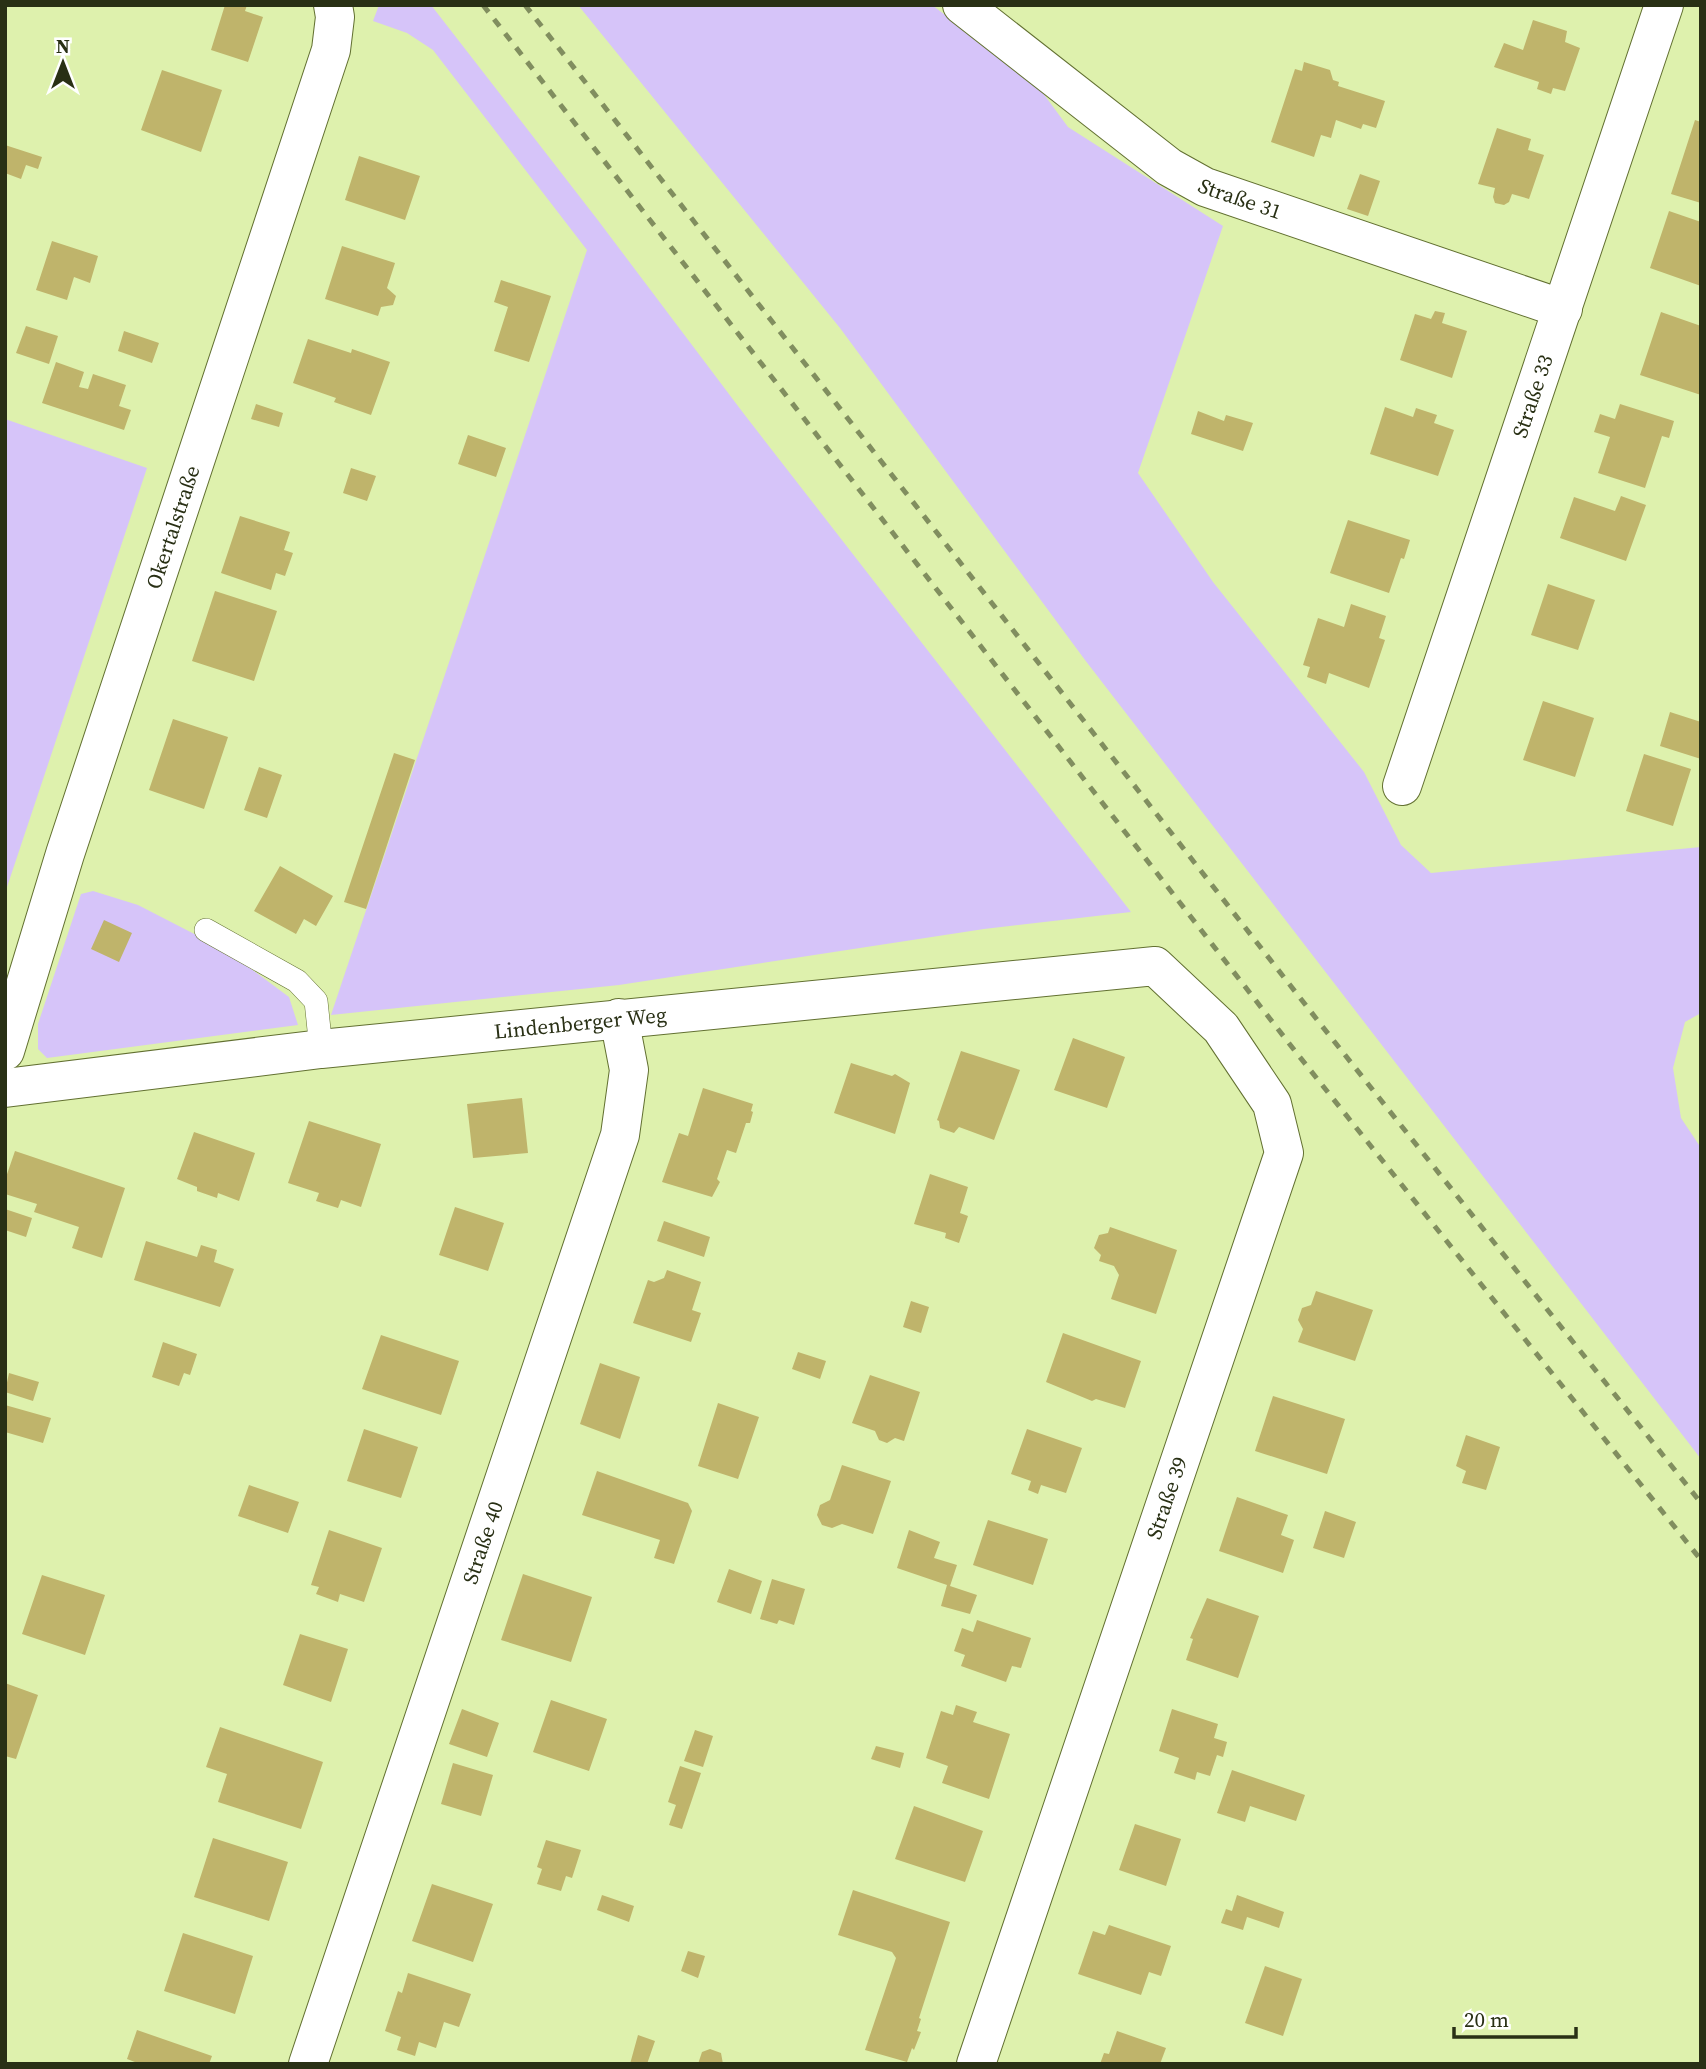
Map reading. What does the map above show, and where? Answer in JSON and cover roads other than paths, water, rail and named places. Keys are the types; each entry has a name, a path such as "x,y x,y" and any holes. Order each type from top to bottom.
{"street":[{"name":"Okertalstraße","path":"6,1074 65,854 331,50 335,17 333,5"},
{"name":"Straße 31","path":"962,5 1169,167 1205,187 1563,309"},
{"name":"Straße 33","path":"1402,786 1664,5"},
{"name":"Lindenberger Weg","path":"6,1074 321,1049 1155,966"},
{"name":"Straße 39","path":"976,2064 1284,1153 1272,1104 1221,1028 1155,966"},
{"name":"Straße 40","path":"308,2064 620,1135 629,1070 619,1018"}],"lane":[{"path":"206,930 297,981 316,1001 321,1049"}],"railway":[{"path":"483,5 1295,1051 1701,1560"},
{"path":"525,5 1322,1026 1701,1503"}]}
